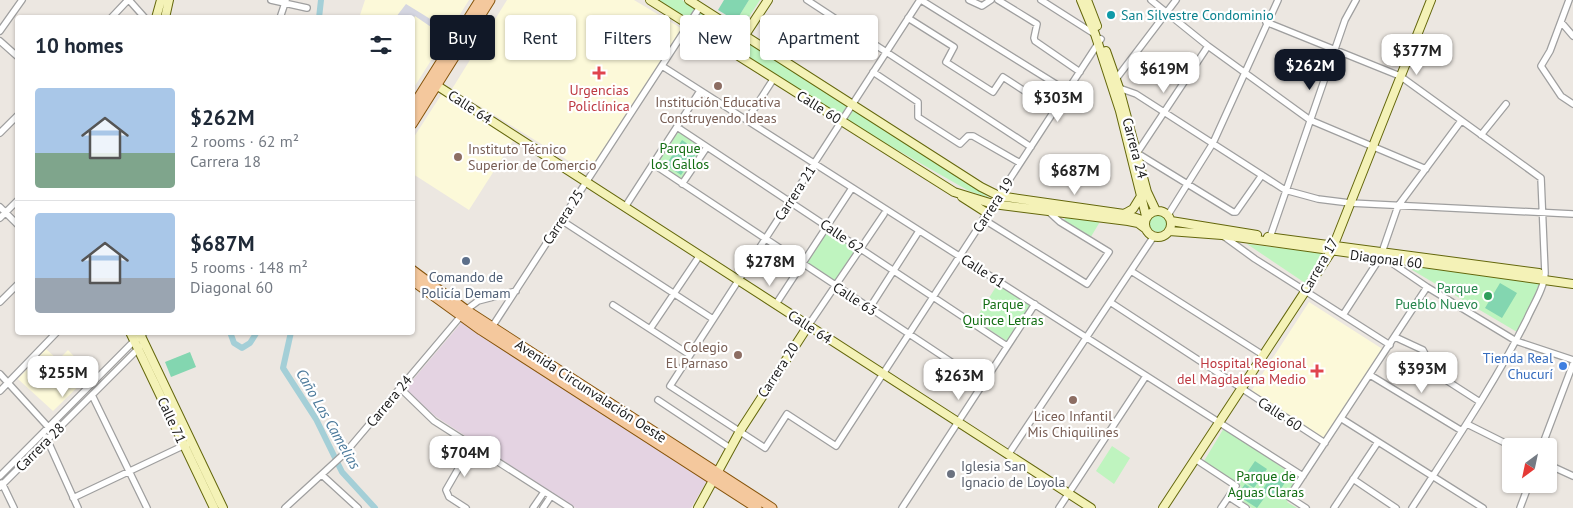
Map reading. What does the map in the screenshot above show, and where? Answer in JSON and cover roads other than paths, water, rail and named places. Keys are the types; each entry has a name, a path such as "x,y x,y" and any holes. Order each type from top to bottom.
{"main road":[{"path":"415,118 480,0"},
{"path":"415,104 433,83 490,0"},
{"name":"Avenida Circunvalación Oeste","path":"415,273 463,313 492,327 716,478 757,508"},
{"name":"Avenida Circunvalación Oeste","path":"415,282 716,478 772,508"}],"street":[{"path":"0,31 22,0"},
{"path":"114,15 128,0 142,15"},
{"path":"157,15 160,0"},
{"path":"166,15 169,0"},
{"path":"271,0 307,8"},
{"name":"Calle 60","path":"650,0 680,18"},
{"name":"Calle 60","path":"689,0 713,15"},
{"path":"750,27 768,0"},
{"path":"807,0 1031,147"},
{"path":"921,0 1067,91"},
{"name":"Carrera 21","path":"740,431 670,386 921,0"},
{"path":"969,0 982,6 991,0"},
{"path":"998,0 1037,24 1035,41 1080,72"},
{"path":"1041,0 1099,38"},
{"name":"Carrera 24","path":"1081,0 1116,79 1147,192 1156,211"},
{"name":"Carrera 24","path":"1087,0 1120,111 1146,219"},
{"path":"1151,0 1245,74 1310,120 1426,169"},
{"path":"1116,79 1176,0"},
{"path":"993,204 1047,209 1128,221 1138,223 1154,236 1164,236 1169,231 1170,218 1187,184 1213,143 1245,74 1266,22 1278,0"},
{"path":"1270,237 1345,20 1356,0"},
{"name":"Carrera 17","path":"1163,508 1332,249 1431,0"},
{"path":"1569,0 1550,51 1541,66 1561,96 1573,104"},
{"path":"281,15 286,2"},
{"name":"Carrera 25","path":"695,15 700,7"},
{"path":"908,18 954,46 946,62 993,92 1002,77 1054,110"},
{"path":"1266,22 1335,52 1400,76 1541,178 1545,276 1516,340 1467,424 1412,508"},
{"path":"1561,22 1573,36"},
{"name":"Carrera 25","path":"492,327 680,38"},
{"name":"Calle 60","path":"750,38 965,178 998,196"},
{"name":"Carrera 19","path":"740,431 765,448 787,414 836,446 1080,72 1099,38"},
{"path":"0,41 15,54"},
{"path":"1208,46 1137,153 1233,212 1236,212 1262,176"},
{"name":"Calle 60","path":"746,60 954,192 993,204"},
{"name":"Calle 61","path":"662,66 1303,476"},
{"path":"873,72 918,102 918,117 960,144 968,136 973,136 1020,163"},
{"path":"747,120 774,78"},
{"name":"Calle 64","path":"433,83 1091,508"},
{"path":"1119,88 1136,94 1285,190 1318,199 1350,203 1573,214"},
{"path":"625,207 700,91"},
{"path":"1481,135 1506,104"},
{"path":"0,133 15,118"},
{"path":"1343,315 1383,256 1398,206 1461,121"},
{"name":"Calle 62","path":"677,127 1007,346"},
{"path":"682,184 707,147"},
{"name":"Calle 63","path":"653,164 983,383"},
{"path":"776,304 801,263 852,188"},
{"path":"954,192 985,216 1087,284 1109,252 1060,222 1047,209"},
{"path":"998,196 1124,214 1146,219"},
{"path":"1124,214 1137,205 1140,196"},
{"path":"0,218 15,203"},
{"path":"0,207 15,222"},
{"path":"1146,219 1156,211 1170,218"},
{"path":"1060,222 1067,212"},
{"name":"Carrera 20","path":"698,508 740,431 884,214"},
{"name":"Diagonal 60","path":"1170,218 1332,249"},
{"path":"1146,219 1146,229"},
{"path":"562,220 713,319"},
{"path":"869,309 920,231"},
{"name":"Diagonal 60","path":"1169,231 1222,235 1573,279"},
{"path":"1222,235 1255,259 1390,345"},
{"path":"1008,455 1154,236"},
{"path":"1242,250 1243,242 1246,239"},
{"path":"650,328 700,255"},
{"path":"1383,256 1427,287 1516,340 1573,360"},
{"path":"1131,270 1263,355"},
{"name":"Diagonal 60","path":"1545,276 1573,284"},
{"path":"0,302 15,287"},
{"path":"1306,508 1289,497 1427,287"},
{"path":"463,313 478,301 516,291"},
{"name":"Calle 60","path":"1110,302 1325,443"},
{"path":"902,508 1034,304"},
{"path":"613,305 690,355"},
{"name":"Carrera 24","path":"285,508 345,453 463,313"},
{"path":"0,391 54,335"},
{"path":"1395,337 1423,350 1435,373 1480,402"},
{"name":"Carrera 28","path":"1,482 92,395 140,339"},
{"name":"Carrera 28","path":"1,482 48,427 140,339"},
{"name":"Calle 71","path":"140,339 188,444 214,508"},
{"path":"1545,438 1573,364"},
{"path":"0,374 53,434"},
{"path":"1370,375 1462,432"},
{"path":"1059,508 1146,376"},
{"path":"400,388 434,421 570,508"},
{"path":"92,395 147,508"},
{"path":"658,400 730,448"},
{"path":"1342,419 1482,508"},
{"path":"1467,424 1502,442"},
{"path":"43,433 78,508"},
{"path":"1334,508 1378,442"},
{"path":"73,498 188,444"},
{"name":"Calle 71","path":"188,444 223,508"},
{"path":"466,508 449,497 446,490 472,445"},
{"path":"1196,458 1236,486 1221,508"},
{"path":"1558,469 1573,476"},
{"path":"322,475 358,508"},
{"path":"1353,479 1396,508"},
{"path":"1,482 14,508"},
{"path":"533,508 544,492"},
{"path":"1520,508 1525,493"},
{"path":"543,508 551,496"},
{"path":"1229,497 1246,508"}],"waterway":[{"name":"Caño Las Camelias","path":"319,15 321,0"},
{"name":"Caño Las Camelias","path":"231,335 234,343 242,348 250,343 255,335"},
{"name":"Caño Las Camelias","path":"290,335 283,368 316,419 342,472 375,508"}],"place":[{"name":"San Silvestre Condominio","path":"1111,15"},
{"name":"Urgencias Policlínica","path":"599,73"},
{"name":"Institución Educativa Construyendo Ideas","path":"718,86"},
{"name":"Instituto Técnico Superior de Comercio","path":"458,157"},
{"name":"Comando de Policía Demam","path":"466,261"},
{"name":"Parque Pueblo Nuevo","path":"1488,296"},
{"name":"Colegio El Parnaso","path":"738,355"},
{"name":"Tienda Real Chucurí","path":"1563,366"},
{"name":"Hospital Regional del Magdalena Medio","path":"1317,371"},
{"name":"Liceo Infantil Mis Chiquilines","path":"1073,400"},
{"name":"Iglesia San Ignacio de Loyola","path":"951,474"}],"park label":[{"name":"Parque los Gallos","path":"680,156"},
{"name":"Parque Quince Letras","path":"1003,312"},
{"name":"Parque de Aguas Claras","path":"1266,484"}]}
